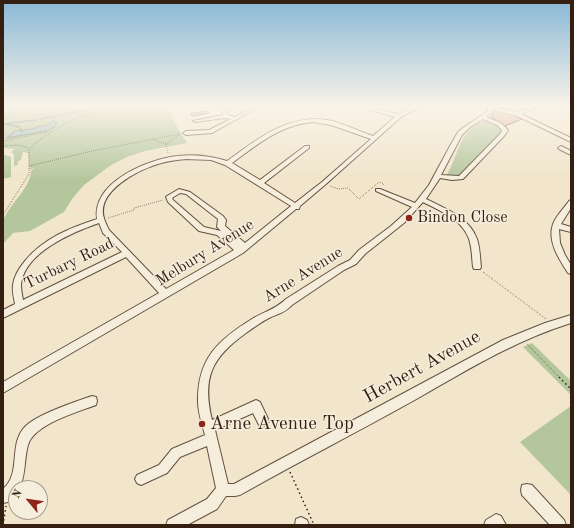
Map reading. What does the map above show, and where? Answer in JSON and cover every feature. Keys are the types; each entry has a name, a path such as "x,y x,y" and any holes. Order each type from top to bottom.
{"street":[{"path":"186,133 212,131"},
{"path":"228,163 276,131"},
{"path":"351,131 374,138"},
{"name":"Melbury Avenue","path":"3,388 243,249 297,207 382,131"},
{"name":"Arne Avenue","path":"223,490 203,403 204,379 213,358 227,341 266,315 282,310 288,302 341,268 349,266 362,252 395,226 419,203 439,176 458,137 464,131"},
{"path":"439,176 462,178 505,131"},
{"path":"552,131 571,140"},
{"path":"260,183 307,147"},
{"path":"561,148 571,153"},
{"path":"166,294 106,231 100,220 100,206 104,198 115,184 138,169 169,159 199,157 228,163 297,207"},
{"path":"383,185 376,192 419,203 452,216 467,227 473,239 477,267"},
{"path":"218,229 222,220 188,193 179,191 172,194 168,199 202,228 218,229 243,249"},
{"path":"571,202 556,225 555,235 557,246 562,258 571,271"},
{"path":"20,306 17,286 19,278 24,268 39,250 69,231 100,220"},
{"path":"556,225 571,230"},
{"name":"Turbary Road","path":"3,314 127,253"},
{"name":"Herbert Avenue","path":"223,490 235,490 407,397 477,357 520,336 571,319"},
{"path":"5,495 14,488 18,479 23,441 28,432 46,420 92,401"},
{"path":"141,479 163,469 176,454 210,432 256,406 263,421"},
{"path":"173,525 212,504 223,490"},
{"path":"527,490 559,525"}],"path":[{"path":"3,141 50,131"},
{"path":"3,215 26,181 29,174 29,149 50,131"},
{"path":"29,166 92,151 180,134 166,144"},
{"path":"152,140 166,144"},
{"path":"166,144 169,159"},
{"path":"3,146 19,145 29,149"},
{"path":"324,183 339,189 348,188 359,198 379,182 384,184 383,185"},
{"path":"100,220 134,210 134,208 168,199"},
{"path":"477,267 553,324"},
{"path":"520,336 571,389"},
{"path":"286,462 306,525"},
{"path":"3,525 5,495"}],"green space":[{"path":"3,131 179,131 187,143 145,151 127,157 111,165 84,185 72,199 64,212 30,231 13,233 3,244 3,222 5,216 27,184 31,171 35,167 30,170 28,153 23,152 21,160 18,161 18,165 14,166 14,154 11,152 15,149 3,148"},
{"path":"469,131 502,131 461,176 447,175 451,168 465,136"},
{"path":"3,154 11,157 11,177 3,179"},
{"path":"532,343 571,381 571,395 523,347"},
{"path":"571,406 571,495 520,442"}],"water":[{"path":"15,131 18,131 48,131 7,138"}],"place":[{"name":"Bindon Close","path":"409,218"},
{"name":"Arne Avenue Top","path":"202,424"}]}
